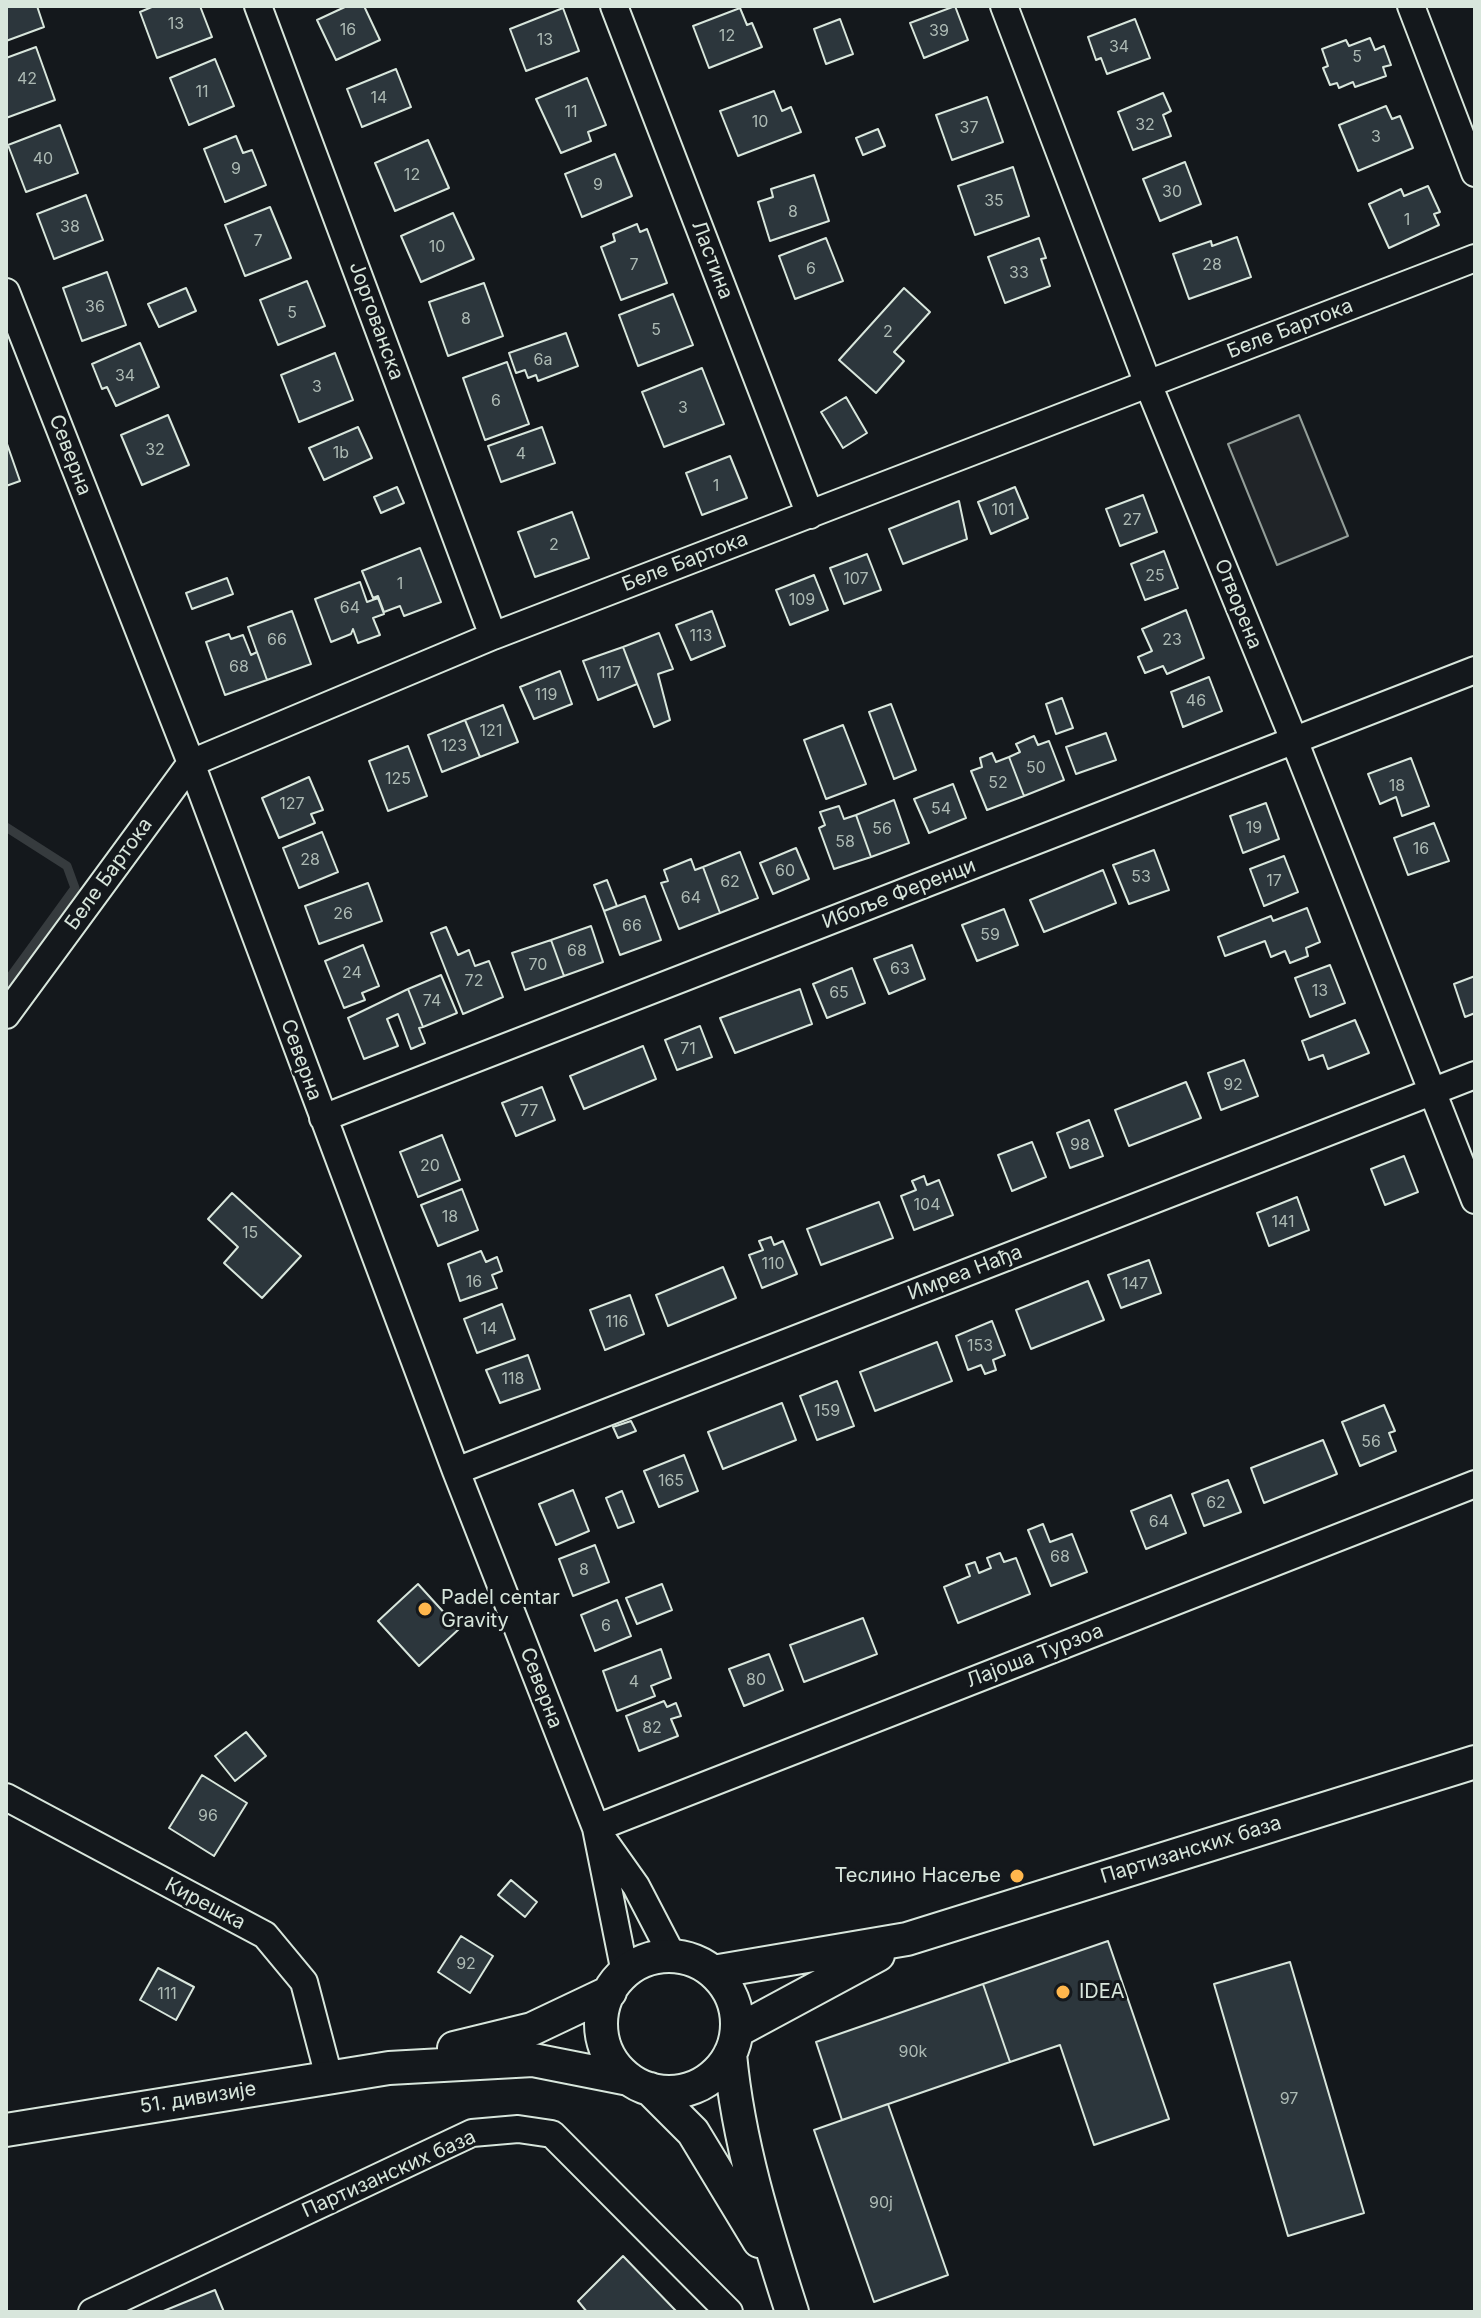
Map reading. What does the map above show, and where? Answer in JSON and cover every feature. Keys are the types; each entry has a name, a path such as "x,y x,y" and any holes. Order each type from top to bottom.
{"street":[{"name":"Јоргованска","path":"258,6 493,636"},
{"name":"Ластина","path":"614,6 810,515"},
{"name":"Отворена","path":"1004,6 1148,384 1294,740 1475,1200"},
{"path":"1411,6 1475,173"},
{"name":"Беле Бартока","path":"6,1015 191,763 493,636 1475,258"},
{"name":"Северна","path":"6,292 191,763 456,1471 596,1828 636,1886 673,1957"},
{"name":"Ибоље Ференци","path":"323,1118 1475,670"},
{"name":"Имреа Нађа","path":"456,1471 1475,1075"},
{"name":"Лајоша Турзоа","path":"596,1828 1475,1484"},
{"name":"Партизанских база","path":"713,1972 907,1939 1475,1762"},
{"name":"Кирешка","path":"6,1797 265,1935 304,1982 329,2077"},
{"name":"Северна","path":"596,1828 618,1982"},
{"name":"Партизанских база","path":"734,2043 907,1939"},
{"path":"778,2271 693,2132 612,2061 603,2039 602,2015 618,1982 647,1960 688,1959 713,1972 729,1993 734,2043 735,2111 792,2312"},
{"name":"51. дивизије","path":"389,2068 532,2029 618,1982"},
{"path":"639,2084 673,2092 696,2087 716,2073 734,2043"},
{"name":"51. дивизије","path":"6,2130 389,2068 533,2060 639,2084"},
{"name":"Партизанских база","path":"92,2312 472,2133 518,2129 552,2134 729,2312"}],"shaded area":[{"path":"1299,415 1348,536 1277,565 1228,444"}],"building":[{"path":"6,6 37,6 44,27 6,41"},
{"path":"154,6 200,6 212,37 157,58 140,12"},
{"path":"347,6 364,6 380,40 336,60 317,20"},
{"path":"955,6 968,40 924,58 910,23"},
{"path":"563,8 579,51 526,71 510,29"},
{"path":"740,8 747,25 752,23 762,47 709,68 693,26"},
{"path":"840,19 853,54 826,64 814,29"},
{"path":"1135,19 1150,58 1107,74 1101,58 1096,60 1088,37"},
{"path":"1370,38 1375,50 1384,46 1391,65 1383,67 1386,76 1355,87 1353,82 1339,88 1337,83 1330,85 1323,68 1328,66 1322,49 1346,40 1349,46"},
{"path":"36,47 55,100 6,118 6,58"},
{"path":"215,59 234,106 189,125 170,78"},
{"path":"396,69 411,107 362,127 347,89"},
{"path":"587,78 606,125 588,132 591,141 561,153 536,99"},
{"path":"774,91 782,111 791,107 801,132 738,156 720,111"},
{"path":"1163,93 1171,111 1163,115 1171,136 1133,150 1118,112"},
{"path":"987,97 1003,142 952,160 936,115"},
{"path":"1386,106 1392,119 1400,116 1413,148 1358,171 1339,125"},
{"path":"60,125 78,173 26,192 8,145"},
{"path":"878,129 885,146 863,155 856,138"},
{"path":"236,136 243,153 252,150 266,185 225,202 204,149"},
{"path":"428,140 449,188 395,211 375,163"},
{"path":"615,154 632,196 582,217 565,174"},
{"path":"1185,162 1201,204 1160,221 1143,179"},
{"path":"1013,167 1029,216 975,235 958,186"},
{"path":"814,175 829,221 770,241 758,202 773,197 771,189"},
{"path":"1428,186 1440,212 1434,214 1439,225 1389,248 1369,204 1401,189 1404,196"},
{"path":"86,195 103,240 54,259 37,214"},
{"path":"270,207 291,258 245,276 225,225"},
{"path":"453,213 474,259 421,282 401,236"},
{"path":"637,224 640,232 647,229 667,283 621,300 601,247 615,241 613,234"},
{"path":"1237,237 1251,277 1189,299 1173,254 1211,241 1212,246"},
{"path":"826,238 843,281 795,299 779,256"},
{"path":"1039,238 1046,258 1041,259 1050,286 1005,303 988,257"},
{"path":"107,272 126,325 82,341 63,288"},
{"path":"307,281 325,326 278,345 260,300"},
{"path":"484,283 503,336 448,356 429,302"},
{"path":"186,288 196,311 159,327 148,304"},
{"path":"904,288 930,312 894,352 904,361 876,393 839,360"},
{"path":"673,294 693,345 638,366 619,315"},
{"path":"566,333 578,366 538,381 536,375 528,378 525,370 516,373 509,353"},
{"path":"140,343 159,387 116,406 107,387 102,389 92,364"},
{"path":"335,353 353,400 299,422 281,375"},
{"path":"507,362 529,424 485,440 463,378"},
{"path":"702,368 724,424 664,447 642,392"},
{"path":"846,397 867,433 843,448 821,412"},
{"path":"168,415 189,465 142,485 121,435"},
{"path":"358,427 372,458 324,480 309,448"},
{"path":"542,427 555,463 501,482 488,446"},
{"path":"6,441 20,481 6,486"},
{"path":"730,456 747,498 702,515 686,473"},
{"path":"397,487 404,503 381,513 374,497"},
{"path":"1015,487 1028,518 991,534 978,502"},
{"path":"1143,495 1157,532 1120,546 1106,509"},
{"path":"959,501 967,539 903,564 889,529"},
{"path":"572,512 589,558 535,577 518,532"},
{"path":"420,548 441,602 404,616 400,606 384,612 378,596 373,598 362,571"},
{"path":"1164,551 1178,588 1145,600 1131,564"},
{"path":"867,554 881,590 844,604 830,568"},
{"path":"814,575 828,610 790,625 776,590"},
{"path":"227,578 233,594 192,609 186,593"},
{"path":"360,582 367,602 378,598 384,614 373,618 380,635 358,643 353,629 351,634 331,642 315,599"},
{"path":"1186,610 1204,658 1167,674 1163,666 1145,673 1138,657 1152,651 1142,629"},
{"path":"292,611 311,664 267,680 248,627"},
{"path":"712,611 725,646 691,660 676,625"},
{"path":"659,633 673,669 658,674 670,720 654,727 623,647"},
{"path":"229,634 231,639 243,635 251,655 257,652 267,680 225,695 206,642"},
{"path":"623,647 637,684 598,700 583,661"},
{"path":"560,671 572,704 534,719 520,687"},
{"path":"1209,677 1222,711 1183,727 1171,692"},
{"path":"1062,698 1073,728 1056,734 1046,704"},
{"path":"891,704 916,770 894,779 869,712"},
{"path":"503,705 518,742 480,757 465,720"},
{"path":"465,720 480,757 442,772 428,735"},
{"path":"843,725 866,784 826,799 804,740"},
{"path":"1106,733 1116,760 1076,774 1066,747"},
{"path":"1034,736 1038,745 1049,741 1064,780 1024,796 1009,757 1020,752 1016,744"},
{"path":"408,746 427,796 388,811 369,761"},
{"path":"992,753 996,762 1009,757 1024,796 987,810 971,771 982,767 980,758"},
{"path":"1411,758 1429,806 1402,816 1396,797 1380,804 1368,774"},
{"path":"309,777 323,810 311,814 315,823 279,838 262,798"},
{"path":"953,784 966,818 929,833 914,799"},
{"path":"894,800 909,843 871,857 856,815"},
{"path":"1266,803 1279,839 1243,853 1230,816"},
{"path":"839,806 844,819 856,815 871,857 834,869 819,828 825,825 820,812"},
{"path":"1434,823 1449,861 1408,875 1394,838"},
{"path":"322,832 338,872 299,888 283,848"},
{"path":"796,848 809,879 773,894 760,863"},
{"path":"1154,850 1169,890 1129,904 1113,865"},
{"path":"740,852 758,898 720,913 703,867"},
{"path":"1284,856 1298,892 1264,906 1250,869"},
{"path":"691,859 695,870 703,867 720,913 679,929 661,883 668,881 664,870"},
{"path":"1103,870 1116,903 1044,932 1030,900"},
{"path":"607,880 617,906 604,911 594,885"},
{"path":"368,883 382,921 319,944 305,906"},
{"path":"645,896 661,940 620,955 604,911"},
{"path":"1307,908 1320,942 1306,948 1308,956 1290,963 1285,951 1271,957 1265,941 1225,956 1218,937 1271,916 1273,921"},
{"path":"1004,909 1018,945 977,961 962,925"},
{"path":"591,926 603,962 564,976 551,940"},
{"path":"446,927 458,955 469,950 475,966 489,961 503,997 463,1014 431,933"},
{"path":"551,940 564,976 525,990 512,953"},
{"path":"363,945 379,986 362,993 365,1000 344,1008 325,961"},
{"path":"912,945 925,979 889,994 874,959"},
{"path":"1330,965 1345,1003 1310,1017 1295,978"},
{"path":"852,968 865,1003 827,1018 813,984"},
{"path":"441,975 457,1013 423,1027 408,989"},
{"path":"1475,976 1475,1013 1465,1017 1454,984"},
{"path":"408,989 423,1027 419,1028 425,1043 411,1049 398,1014 387,1019 398,1046 364,1059 348,1018"},
{"path":"800,989 812,1024 735,1053 720,1018"},
{"path":"1355,1020 1369,1053 1328,1069 1323,1055 1309,1060 1302,1041"},
{"path":"700,1026 712,1057 677,1070 665,1040"},
{"path":"643,1046 656,1079 584,1109 570,1076"},
{"path":"1244,1060 1258,1096 1221,1110 1208,1073"},
{"path":"1186,1082 1201,1118 1129,1146 1115,1110"},
{"path":"542,1087 555,1120 516,1136 502,1103"},
{"path":"1089,1120 1103,1156 1070,1168 1057,1133"},
{"path":"442,1135 460,1180 418,1197 400,1152"},
{"path":"1032,1142 1046,1177 1012,1191 998,1155"},
{"path":"1404,1156 1418,1192 1385,1205 1371,1169"},
{"path":"924,1176 927,1185 939,1180 953,1215 914,1230 901,1196 916,1190 912,1181"},
{"path":"462,1189 478,1230 438,1246 421,1205"},
{"path":"232,1193 301,1256 262,1298 224,1263 238,1247 208,1219"},
{"path":"1297,1197 1309,1230 1269,1246 1257,1213"},
{"path":"879,1202 893,1238 821,1265 807,1229"},
{"path":"771,1237 774,1245 783,1241 797,1274 762,1288 749,1255 763,1250 759,1241"},
{"path":"481,1251 486,1262 497,1257 502,1271 492,1275 497,1288 460,1301 448,1264"},
{"path":"1149,1260 1161,1293 1121,1308 1108,1275"},
{"path":"723,1267 736,1298 668,1326 656,1295"},
{"path":"1088,1281 1104,1320 1031,1349 1016,1310"},
{"path":"630,1295 644,1334 605,1350 590,1310"},
{"path":"502,1304 515,1339 477,1353 464,1319"},
{"path":"992,1321 1005,1355 993,1360 996,1370 985,1374 981,1365 968,1370 956,1336"},
{"path":"937,1342 952,1381 875,1411 860,1372"},
{"path":"528,1355 540,1389 500,1403 486,1370"},
{"path":"837,1381 854,1426 817,1440 800,1396"},
{"path":"782,1403 796,1440 723,1469 708,1432"},
{"path":"1384,1405 1395,1431 1389,1433 1396,1451 1360,1466 1342,1422"},
{"path":"631,1421 636,1431 618,1438 613,1427"},
{"path":"1323,1440 1337,1474 1264,1503 1251,1468"},
{"path":"684,1455 698,1491 659,1507 644,1471"},
{"path":"1228,1480 1241,1512 1204,1526 1192,1494"},
{"path":"573,1490 589,1531 556,1545 539,1504"},
{"path":"622,1491 634,1522 618,1528 606,1498"},
{"path":"1171,1495 1186,1533 1146,1549 1131,1511"},
{"path":"1043,1524 1050,1542 1072,1534 1087,1572 1051,1586 1028,1530"},
{"path":"595,1545 609,1582 573,1596 559,1559"},
{"path":"1000,1553 1004,1562 1016,1558 1030,1594 958,1623 944,1587 970,1576 966,1565 975,1562 979,1573 991,1568 987,1558"},
{"path":"418,1584 459,1629 419,1666 378,1621"},
{"path":"662,1584 672,1610 637,1624 626,1598"},
{"path":"617,1600 631,1636 595,1651 581,1615"},
{"path":"863,1618 877,1654 804,1682 790,1645"},
{"path":"661,1649 671,1678 651,1686 655,1696 617,1711 603,1671"},
{"path":"769,1654 783,1690 744,1706 729,1669"},
{"path":"664,1701 667,1707 676,1703 681,1716 671,1719 678,1736 639,1751 626,1716"},
{"path":"246,1732 266,1756 235,1781 215,1756"},
{"path":"202,1775 247,1803 214,1856 169,1828"},
{"path":"511,1880 537,1902 525,1917 498,1895"},
{"path":"461,1936 493,1956 470,1993 438,1972"},
{"path":"1108,1941 1169,2119 1094,2145 1060,2045 1010,2062 983,1984"},
{"path":"1290,1962 1364,2213 1288,2236 1214,1984"},
{"path":"158,1968 194,1987 176,2020 140,2000"},
{"path":"983,1984 1010,2062 842,2120 816,2042"},
{"path":"888,2104 948,2275 874,2302 814,2130"},
{"path":"623,2256 677,2312 587,2312 578,2301"},
{"path":"215,2290 224,2312 161,2312"}],"waterway":[{"path":"6,827 67,866 75,888 6,983"}],"place":[{"name":"Padel centar Gravity","path":"425,1609"},
{"name":"Теслино Насеље","path":"1017,1876"},
{"name":"IDEA","path":"1063,1992"}]}
